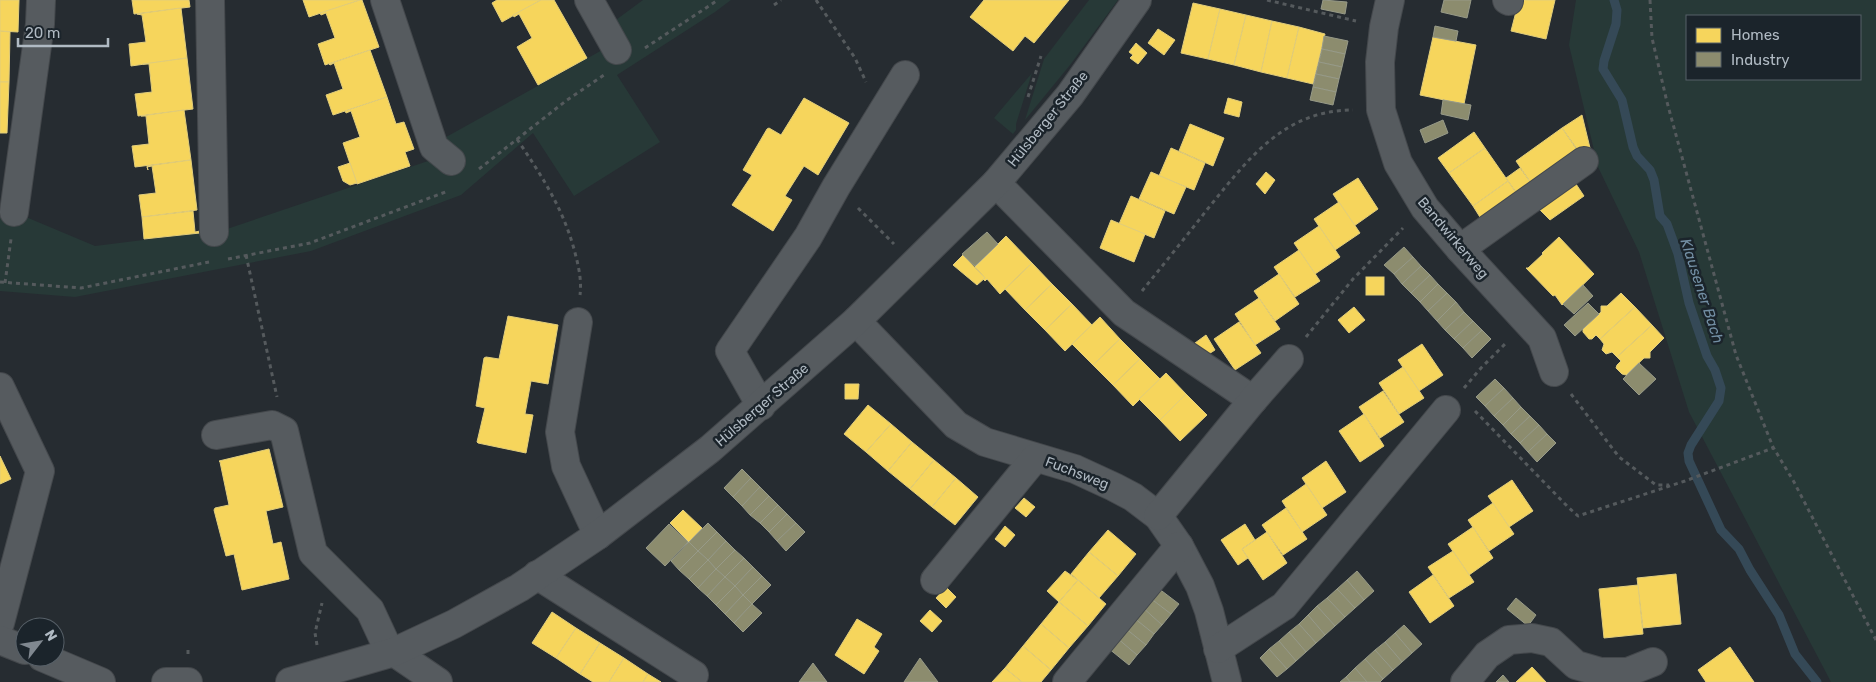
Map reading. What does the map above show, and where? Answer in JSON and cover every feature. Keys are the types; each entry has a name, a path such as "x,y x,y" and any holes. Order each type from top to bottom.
{"street":[{"path":"14,212 40,24 41,0"},
{"path":"210,0 214,232"},
{"path":"384,0 434,147 451,161"},
{"path":"589,0 617,50"},
{"name":"Hülsberger Straße","path":"290,682 392,652 454,624 519,588 598,535 710,449 856,321 996,183 1070,95 1137,0"},
{"name":"Bandwirkerweg","path":"1390,0 1384,27 1380,62 1381,110 1398,163 1424,208 1542,338 1554,372"},
{"path":"761,406 730,351 808,237 836,187 905,75"},
{"path":"1460,249 1584,161"},
{"path":"996,183 1124,313 1253,400"},
{"name":"Fuchsweg","path":"856,321 956,425 985,442 1075,470 1114,487 1158,516 1179,546 1200,586 1209,611 1227,682"},
{"path":"578,322 560,432 566,466 598,535"},
{"path":"1158,516 1289,359"},
{"path":"0,387 40,471 0,623"},
{"path":"1218,649 1284,606 1459,404"},
{"path":"216,435 272,425 284,431 312,553 370,610 392,652 438,682"},
{"path":"935,580 1035,458"},
{"path":"1067,682 1179,546"},
{"path":"538,575 694,675"},
{"path":"1465,682 1487,655 1509,640 1532,638 1551,642 1576,665 1600,672 1628,672 1653,662"},
{"path":"0,640 15,646"},
{"path":"65,667 101,682"},
{"path":"166,682 188,682"}],"path":[{"path":"674,30 718,0"},
{"path":"774,5 781,0"},
{"path":"816,0 855,58 872,94 876,122"},
{"path":"1267,0 1352,20"},
{"path":"1650,0 1652,38 1667,102 1736,356 1773,448 1794,482 1876,640"},
{"path":"1028,99 1041,56"},
{"path":"483,166 567,100 601,77"},
{"path":"1124,313 1244,165 1266,143 1292,125 1317,115 1347,110 1381,110"},
{"path":"516,139 554,197 570,235 580,268 581,291 578,322"},
{"path":"223,259 310,243 421,201"},
{"path":"855,205 883,233"},
{"path":"1289,359 1353,279 1424,208"},
{"path":"5,283 14,212"},
{"path":"246,255 284,431"},
{"path":"0,282 81,288 216,261"},
{"path":"1495,356 1481,368 1459,404 1578,516 1685,481 1773,448"},
{"path":"1554,372 1619,457 1656,485 1672,485"}],"shaded area":[{"path":"643,0 731,0 617,75 660,142 574,196 533,133 461,195 311,251 75,297 0,291 0,206 7,206 14,212 95,246 215,231 215,233 434,159 430,146 613,44 605,28"},
{"path":"1089,0 1118,0 1070,65 1025,120 1044,59"},
{"path":"1576,0 1876,0 1876,682 1831,682 1689,412 1639,252 1598,167 1569,45"},
{"path":"1032,73 1016,124 1016,130 1013,134 994,118"}],"building: Homes":[{"path":"0,0 19,0 18,32 0,31"},
{"path":"132,0 189,0 190,7 134,14"},
{"path":"303,0 360,0 309,17"},
{"path":"362,0 379,47 325,65 318,44 335,38 326,13 321,15 320,13"},
{"path":"497,0 541,0 502,22 492,3"},
{"path":"541,0 554,0 587,58 538,85 517,47 532,38 519,14 514,17 513,15"},
{"path":"984,0 1069,0 1034,43 1025,36 1013,51 970,17"},
{"path":"1519,0 1555,0 1546,39 1511,31"},
{"path":"1193,3 1220,9 1208,59 1181,53"},
{"path":"181,8 187,58 131,66 129,44 146,42 142,15 137,14"},
{"path":"1220,9 1246,15 1234,65 1208,59"},
{"path":"1246,15 1272,21 1261,72 1234,65"},
{"path":"1272,21 1299,27 1287,78 1261,72"},
{"path":"1299,27 1325,34 1313,84 1287,78"},
{"path":"1158,29 1175,40 1164,55 1148,43"},
{"path":"0,31 10,32 9,82 0,82"},
{"path":"1433,37 1476,45 1464,104 1420,95"},
{"path":"1136,43 1147,53 1138,64 1130,58 1133,55 1129,52"},
{"path":"370,50 387,97 333,115 326,95 343,89 334,63 329,64"},
{"path":"187,58 193,109 138,116 135,94 152,92 149,64 143,64"},
{"path":"0,82 9,82 7,133 0,133"},
{"path":"387,97 396,124 404,122 414,149 405,152 410,166 357,184 343,143 360,137 351,111 346,113 345,111"},
{"path":"804,98 849,123 818,175 804,166 785,196 792,200 773,231 732,205 752,175 743,170 767,129 769,128 781,135"},
{"path":"1228,98 1242,102 1239,117 1224,113"},
{"path":"184,110 191,160 135,167 132,146 149,144 146,116 141,116"},
{"path":"1582,115 1590,148 1580,153 1562,128"},
{"path":"1190,124 1224,138 1213,166 1179,151"},
{"path":"1562,128 1577,150 1531,183 1516,161"},
{"path":"1474,132 1485,148 1449,173 1438,158"},
{"path":"1171,148 1205,163 1194,190 1159,176"},
{"path":"1485,148 1508,181 1473,206 1449,173"},
{"path":"191,160 197,210 142,217 139,195 156,193 152,166 147,166"},
{"path":"350,163 357,183 350,185 343,181 338,167"},
{"path":"1520,168 1531,183 1518,195 1506,178"},
{"path":"1151,172 1186,187 1174,214 1139,199"},
{"path":"1266,172 1275,180 1265,194 1256,184"},
{"path":"1358,178 1378,209 1354,226 1333,194"},
{"path":"1508,181 1519,197 1483,222 1473,206"},
{"path":"1574,181 1584,196 1550,220 1537,207"},
{"path":"1131,196 1165,211 1154,238 1119,224"},
{"path":"1339,202 1360,233 1335,250 1314,219"},
{"path":"193,211 195,232 200,231 200,233 144,239 142,217"},
{"path":"1111,220 1145,234 1134,262 1100,248"},
{"path":"1319,226 1340,257 1315,274 1294,243"},
{"path":"1006,236 1032,263 1000,294 987,279 985,281 983,279 985,278 975,267"},
{"path":"1559,237 1594,274 1562,305 1555,295 1553,296 1526,268"},
{"path":"1299,250 1320,281 1295,297 1274,267"},
{"path":"963,255 985,278 977,285 953,265"},
{"path":"1032,263 1052,284 1025,310 1005,289"},
{"path":"1279,274 1299,304 1275,321 1254,291"},
{"path":"1366,277 1384,277 1384,295 1366,295"},
{"path":"1052,284 1072,304 1045,330 1025,310"},
{"path":"1621,293 1635,307 1600,339 1596,335 1589,339 1583,332 1583,329 1601,312 1601,306 1607,306"},
{"path":"1259,298 1280,329 1255,345 1235,314"},
{"path":"1072,304 1092,325 1065,351 1045,330"},
{"path":"1354,307 1365,320 1349,333 1338,320"},
{"path":"1635,307 1652,325 1617,357 1612,352 1606,354 1602,350 1604,344 1600,339"},
{"path":"508,316 558,325 548,384 531,381 525,414 533,415 526,453 477,442 485,408 476,406 484,358 499,359"},
{"path":"1100,317 1120,339 1093,365 1072,344"},
{"path":"1239,322 1261,353 1235,370 1214,339"},
{"path":"1652,325 1664,338 1650,352 1650,358 1644,358 1626,375 1622,374 1616,368 1621,361 1617,357"},
{"path":"1206,335 1215,350 1204,357 1195,343"},
{"path":"1120,339 1140,359 1113,385 1093,365"},
{"path":"1422,344 1443,375 1419,391 1398,360"},
{"path":"1140,359 1160,379 1133,406 1113,385"},
{"path":"1403,367 1424,398 1399,414 1379,383"},
{"path":"1166,373 1186,394 1160,420 1139,399"},
{"path":"845,384 859,384 858,399 845,399"},
{"path":"1383,391 1404,422 1380,438 1359,407"},
{"path":"1186,394 1207,415 1180,441 1160,420"},
{"path":"868,405 891,424 866,452 844,434"},
{"path":"1364,414 1384,446 1360,462 1339,431"},
{"path":"891,424 912,442 888,471 866,452"},
{"path":"912,442 934,460 910,489 888,471"},
{"path":"269,449 283,507 266,511 273,544 281,542 289,579 242,590 234,554 226,556 214,510 215,508 229,505 219,461"},
{"path":"0,456 11,479 0,484"},
{"path":"934,460 956,478 932,507 910,489"},
{"path":"1326,461 1346,492 1322,508 1302,478"},
{"path":"956,478 978,497 955,525 932,507"},
{"path":"1512,480 1533,511 1509,527 1488,496"},
{"path":"1306,484 1327,515 1302,532 1282,501"},
{"path":"1024,498 1035,507 1026,517 1015,508"},
{"path":"1493,503 1514,534 1489,551 1468,520"},
{"path":"1286,508 1307,539 1283,555 1262,525"},
{"path":"683,510 702,528 689,542 670,523"},
{"path":"1245,524 1255,540 1242,549 1248,558 1238,565 1221,540"},
{"path":"1005,526 1015,535 1005,547 995,539"},
{"path":"1473,527 1493,558 1469,575 1448,544"},
{"path":"1108,530 1136,554 1118,576 1089,552"},
{"path":"1267,532 1287,563 1263,580 1242,549"},
{"path":"1453,551 1474,582 1449,598 1428,567"},
{"path":"1089,552 1118,576 1099,598 1071,574"},
{"path":"1065,571 1078,580 1059,602 1047,591"},
{"path":"1676,574 1681,624 1643,628 1637,578"},
{"path":"1433,575 1454,606 1430,623 1409,592"},
{"path":"1078,580 1106,604 1088,626 1059,602"},
{"path":"1638,585 1643,634 1604,638 1599,589"},
{"path":"946,587 956,597 946,608 936,598"},
{"path":"1059,602 1088,626 1069,648 1041,624"},
{"path":"930,610 942,621 932,632 920,621"},
{"path":"552,612 576,628 556,658 532,643"},
{"path":"857,619 882,634 874,647 879,651 864,674 835,655"},
{"path":"1041,624 1069,648 1051,670 1023,646"},
{"path":"576,628 600,643 580,674 556,658"},
{"path":"600,643 624,658 609,682 593,682 580,674"},
{"path":"1023,646 1051,670 1041,682 1022,682 1005,668"},
{"path":"1730,647 1754,682 1706,682 1698,670"},
{"path":"624,658 648,674 643,682 609,682"},
{"path":"1532,667 1546,682 1516,682"},
{"path":"1005,668 1022,682 992,682"},
{"path":"648,674 661,682 643,682"}],"building: Industry":[{"path":"1323,0 1347,2 1345,14 1321,9"},
{"path":"1444,0 1471,0 1467,18 1441,12"},
{"path":"1435,26 1458,31 1456,41 1433,37"},
{"path":"1324,36 1348,41 1345,54 1322,49"},
{"path":"1322,49 1345,54 1342,67 1319,62"},
{"path":"1319,62 1342,67 1339,79 1316,74"},
{"path":"1316,74 1339,79 1336,92 1313,87"},
{"path":"1313,87 1336,92 1333,105 1310,100"},
{"path":"1443,100 1471,105 1468,120 1441,114"},
{"path":"1443,120 1448,133 1425,143 1420,130"},
{"path":"987,232 998,244 975,266 962,254"},
{"path":"1404,247 1413,257 1394,274 1384,265"},
{"path":"1413,257 1421,266 1402,284 1394,274"},
{"path":"1421,266 1430,275 1411,293 1402,284"},
{"path":"1430,275 1438,284 1420,302 1411,293"},
{"path":"1438,284 1447,293 1428,311 1420,302"},
{"path":"1583,285 1593,296 1574,314 1563,304"},
{"path":"1447,293 1456,302 1437,321 1428,311"},
{"path":"1456,302 1464,312 1445,330 1437,321"},
{"path":"1588,303 1599,314 1575,336 1564,325"},
{"path":"1464,312 1473,321 1454,339 1445,330"},
{"path":"1473,321 1482,330 1463,348 1454,339"},
{"path":"1482,330 1491,339 1472,358 1463,348"},
{"path":"1639,363 1656,379 1639,395 1623,379"},
{"path":"1495,379 1504,388 1485,406 1476,397"},
{"path":"1504,388 1513,398 1494,416 1485,406"},
{"path":"1513,398 1521,407 1503,425 1494,416"},
{"path":"1521,407 1530,416 1511,434 1503,425"},
{"path":"1530,416 1539,425 1520,443 1511,434"},
{"path":"1539,425 1547,434 1528,452 1520,443"},
{"path":"1547,434 1556,443 1537,462 1528,452"},
{"path":"742,469 751,478 733,497 724,488"},
{"path":"751,478 760,487 742,506 733,497"},
{"path":"760,487 769,496 750,515 742,506"},
{"path":"769,496 778,505 760,523 750,515"},
{"path":"778,505 787,514 769,532 760,523"},
{"path":"787,514 796,523 777,541 769,532"},
{"path":"708,523 717,532 698,551 689,542"},
{"path":"796,523 805,532 786,551 777,541"},
{"path":"669,524 688,542 665,566 646,548"},
{"path":"717,532 726,541 708,560 698,551"},
{"path":"726,541 735,550 716,569 708,560"},
{"path":"689,542 698,551 679,570 671,561"},
{"path":"735,550 744,558 725,577 716,569"},
{"path":"698,551 708,560 689,579 679,570"},
{"path":"744,558 753,567 735,586 725,577"},
{"path":"708,560 716,569 698,588 689,579"},
{"path":"753,567 762,576 743,595 735,586"},
{"path":"716,569 725,577 707,596 698,588"},
{"path":"1357,571 1374,591 1364,600 1347,580"},
{"path":"762,576 771,585 752,604 743,595"},
{"path":"725,577 735,586 716,605 707,596"},
{"path":"1347,580 1364,600 1355,608 1337,589"},
{"path":"735,586 743,595 725,614 716,605"},
{"path":"1158,588 1179,604 1171,614 1150,598"},
{"path":"1337,589 1355,608 1345,617 1327,598"},
{"path":"743,595 752,604 734,623 725,614"},
{"path":"1150,598 1171,614 1162,625 1142,607"},
{"path":"1327,598 1345,617 1335,626 1317,606"},
{"path":"1516,598 1536,615 1528,626 1507,609"},
{"path":"752,604 762,613 743,632 734,623"},
{"path":"1317,606 1335,626 1325,635 1308,615"},
{"path":"1142,607 1162,625 1154,634 1134,618"},
{"path":"1308,615 1325,635 1316,643 1299,624"},
{"path":"1134,618 1154,634 1146,645 1125,628"},
{"path":"1299,624 1316,643 1306,652 1289,632"},
{"path":"1404,625 1422,644 1412,653 1395,633"},
{"path":"1125,628 1146,645 1137,655 1117,638"},
{"path":"1289,632 1306,652 1296,661 1279,641"},
{"path":"1395,633 1412,653 1402,662 1385,642"},
{"path":"1117,638 1137,655 1129,665 1108,648"},
{"path":"1279,641 1296,661 1287,669 1269,649"},
{"path":"1385,642 1402,662 1393,670 1375,650"},
{"path":"1269,649 1287,669 1277,677 1260,658"},
{"path":"1375,650 1393,670 1383,679 1365,659"},
{"path":"920,658 938,682 904,682"},
{"path":"1365,659 1383,679 1380,682 1367,682 1355,668"},
{"path":"813,663 827,682 799,682"},
{"path":"1355,668 1367,682 1350,682 1346,677"},
{"path":"1503,675 1509,682 1496,682"},
{"path":"1346,677 1350,682 1340,682"}],"waterway":[{"name":"Klausener Bach","path":"1614,0 1617,10 1616,24 1603,69 1622,100 1633,147 1637,156 1650,170 1654,180 1660,216 1667,224 1678,254 1689,303 1707,356 1715,370 1721,388 1719,401 1691,445 1688,453 1689,461 1721,530 1739,549 1779,615 1795,654 1817,682"}]}
